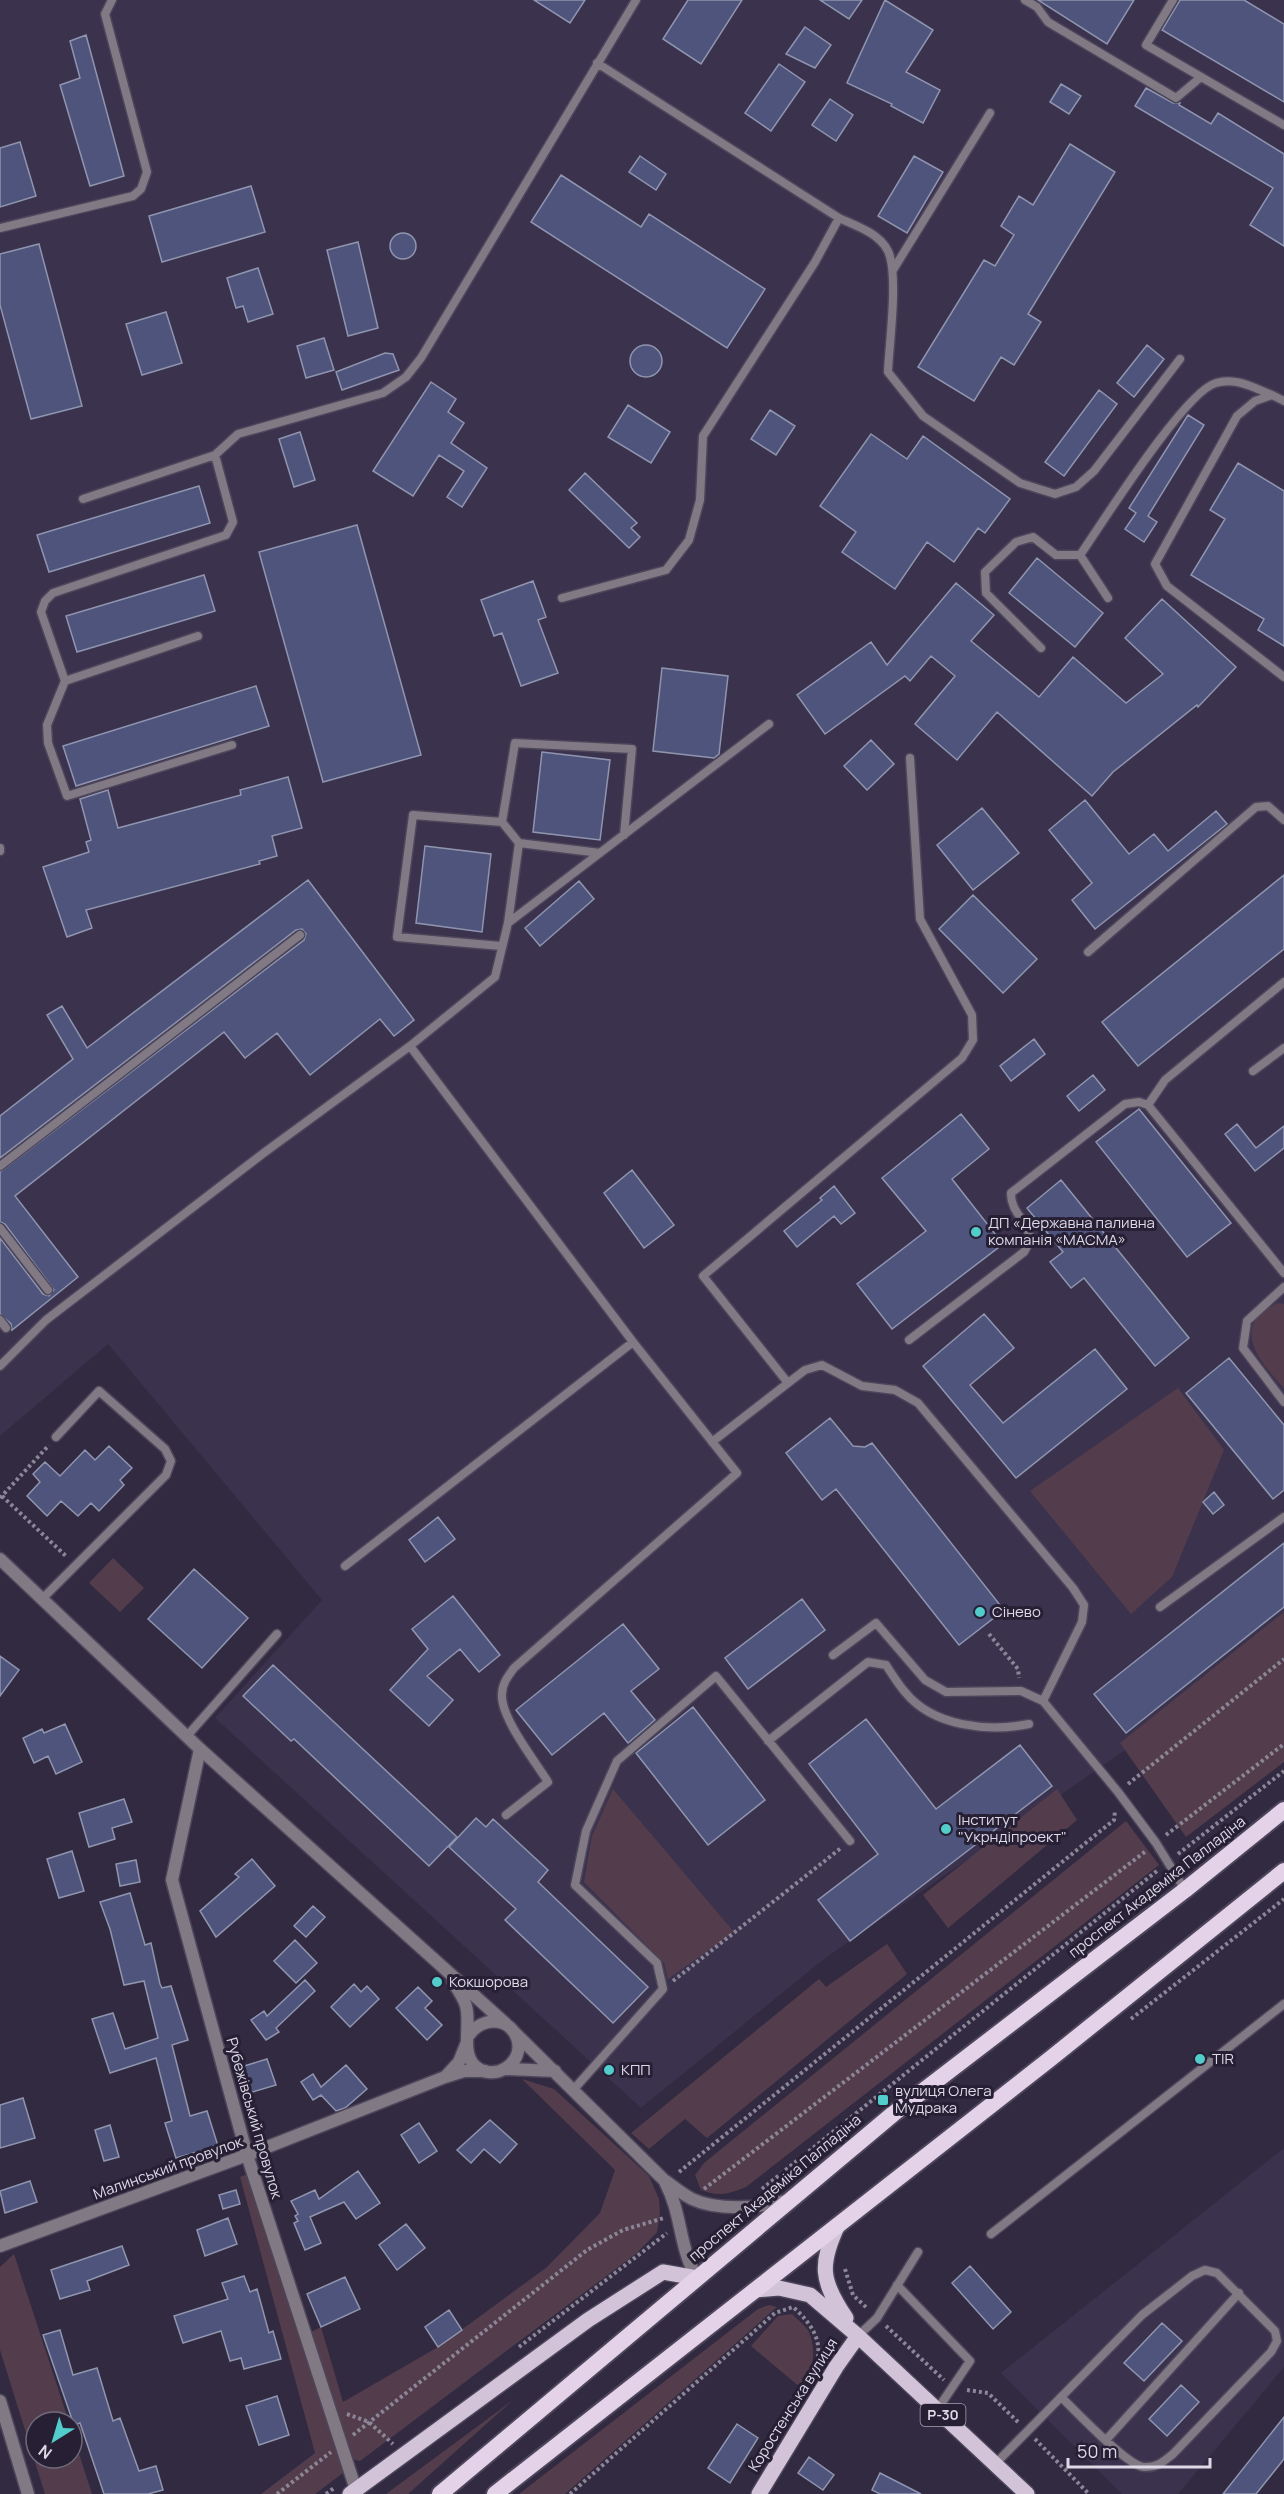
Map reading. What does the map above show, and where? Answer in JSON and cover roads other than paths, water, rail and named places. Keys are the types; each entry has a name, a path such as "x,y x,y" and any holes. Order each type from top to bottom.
{"highway":[{"name":"проспект Академіка Палладіна","path":"440,2494 785,2201 892,2114 1185,1890 1284,1810"},
{"path":"495,2494 1050,2059 1284,1871"}],"main road":[{"name":"Р-30","path":"837,2225 825,2252 826,2282 834,2300 858,2336"},
{"path":"353,2492 588,2320 663,2272 697,2278"},
{"name":"Р-30","path":"755,2290 779,2288 810,2295 858,2336 1027,2494"},
{"name":"Коростенська вулиця","path":"759,2494 836,2367 858,2336"}],"street":[{"path":"0,1560 200,1749 510,2027 664,2180 692,2199 705,2204 759,2208 785,2201"},
{"name":"Рубежівський провулок","path":"200,1749 172,1880 247,2155 353,2492"},
{"path":"448,1972 466,2006 471,2060 485,2072 532,2068 555,2071"},
{"path":"445,2077 459,2062 474,2028 489,2021 510,2027 518,2040 518,2051 514,2061 506,2069"},
{"name":"Малинський провулок","path":"0,2246 247,2155 445,2077 464,2071 485,2072"},
{"path":"664,2180 675,2200 687,2261 697,2278"},
{"path":"0,2401 28,2494"}],"lane":[{"path":"0,228 133,196 146,181 147,172 105,14 112,0"},
{"path":"83,499 215,455 238,434 383,393 406,377 421,358 636,0"},
{"path":"1025,0 1037,7 1048,22 1176,98 1201,77"},
{"path":"1173,0 1146,45 1284,125"},
{"path":"597,63 839,218 874,235 888,250 893,270 888,372 922,416 1020,483 1055,494 1076,487 1094,471 1180,359"},
{"path":"893,270 990,113"},
{"path":"562,598 666,570 689,540 700,500 703,436 815,262 839,218"},
{"path":"1080,555 1180,411 1214,383 1239,381 1284,401"},
{"path":"1272,396 1255,401 1237,416 1155,564 1167,586 1284,677"},
{"path":"215,455 233,522 226,535 53,593 45,601 41,612 65,681 47,725 48,743 67,796 232,745"},
{"path":"1041,648 986,593 985,572 1016,542 1033,537 1056,555 1080,555"},
{"path":"1080,555 1108,598"},
{"path":"65,681 198,636"},
{"path":"508,923 769,724"},
{"path":"502,822 515,743 632,749 624,836"},
{"path":"788,1383 704,1276 962,1058 973,1040 972,1015 920,919 910,758"},
{"path":"1088,952 1256,807 1268,806 1284,820"},
{"path":"501,946 397,938 413,815 502,822 519,843 600,853"},
{"path":"0,1366 46,1320 265,1152 410,1046 495,977 508,923 519,843"},
{"path":"0,1166 300,935"},
{"path":"1148,1105 1165,1080 1284,982"},
{"path":"410,1046 633,1342 737,1473 514,1668 502,1691 505,1713 548,1782 506,1815"},
{"path":"1253,1071 1284,1048"},
{"path":"909,1340 1024,1252 1030,1242 1029,1232 1011,1203 1011,1193 1125,1104 1139,1102 1148,1105 1284,1273"},
{"path":"0,1228 48,1290"},
{"path":"1284,1287 1247,1321 1243,1348 1284,1402"},
{"path":"0,1320 6,1328"},
{"path":"345,1566 633,1342"},
{"path":"712,1442 805,1370 822,1365 862,1386 896,1390 918,1403 1073,1588 1083,1605 1082,1622 1043,1701"},
{"path":"42,1599 166,1475 171,1461 165,1449 99,1391 56,1437"},
{"path":"1160,1607 1284,1517"},
{"path":"833,1655 876,1623 925,1680 946,1692 1021,1691 1043,1701 1118,1792 1185,1890"},
{"path":"187,1736 277,1634"},
{"path":"768,1741 868,1662 886,1665 906,1694 945,1718 965,1726 1016,1727 1029,1724"},
{"path":"574,2089 663,1989 657,1963 575,1885 586,1831 617,1761 716,1676 850,1841"},
{"path":"990,2234 1284,2004"},
{"path":"858,2336 878,2318 918,2252"},
{"path":"995,2464 1061,2397 1142,2315 1192,2276 1204,2270 1217,2273 1275,2331 1277,2341 1271,2352 1173,2454 1159,2465 1142,2467 1106,2440 1061,2397"},
{"path":"897,2285 970,2361 938,2410"},
{"path":"1106,2440 1239,2293"}],"place":[{"name":"ДП «Державна паливна компанія «МАСМА»","path":"976,1232"},
{"name":"Сінево","path":"980,1612"},
{"name":"Інститут \"Укрндіпроект\"","path":"946,1829"},
{"name":"Кокшорова","path":"437,1982"},
{"name":"TIR","path":"1200,2059"},
{"name":"КПП","path":"609,2070"},
{"name":"вулиця Олега Мудрака","path":"883,2100"}]}
